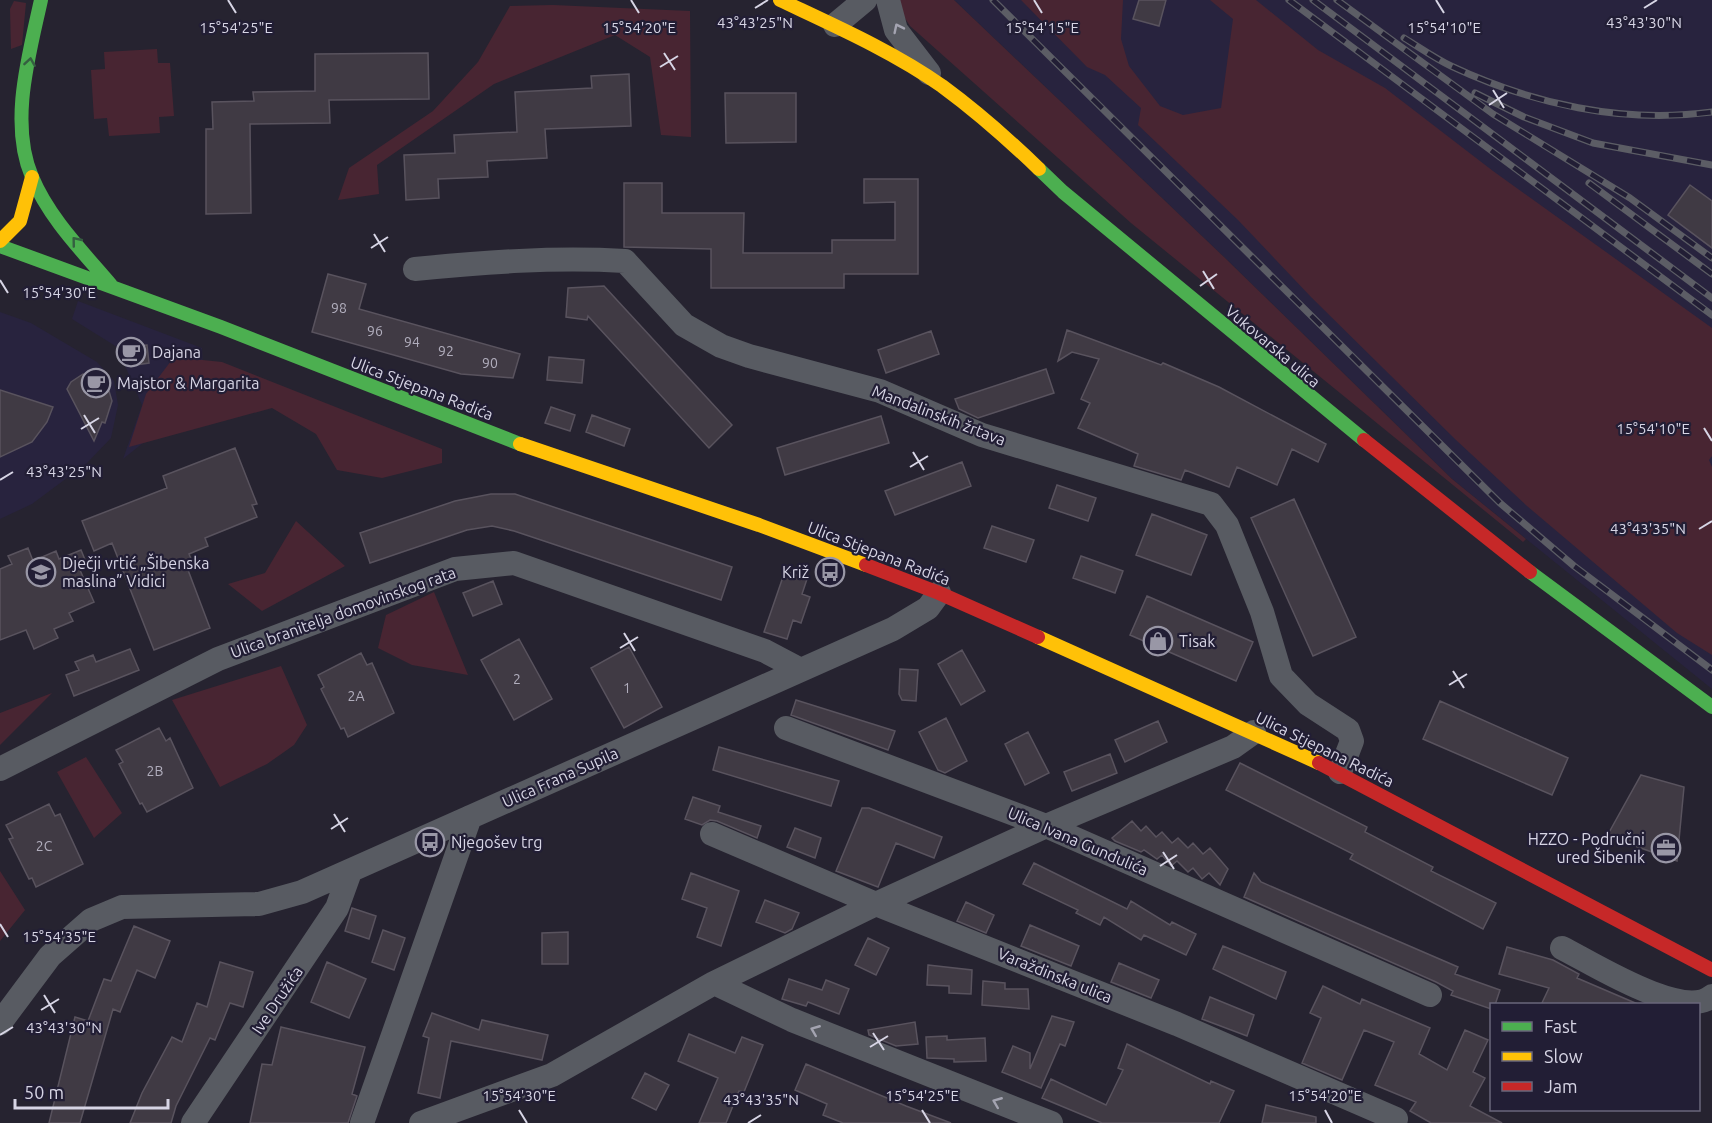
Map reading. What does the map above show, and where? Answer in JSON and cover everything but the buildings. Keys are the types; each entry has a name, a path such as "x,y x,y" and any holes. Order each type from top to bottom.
{"main road":[{"path":"41,0 21,130 23,151 32,177 66,229 112,287"},
{"name":"Vukovarska ulica","path":"780,0 828,15 941,86 1014,145 1081,207 1310,398 1503,552 1712,707"},
{"path":"0,241 19,226 32,177"},
{"name":"Ulica Stjepana Radića","path":"0,246 558,459 759,525 939,593 1340,772 1712,970"}],"street":[{"path":"828,15 865,0"},
{"path":"888,0 897,30 920,63 941,86"},
{"name":"Mandalinskih žrtava","path":"415,269 540,259 625,261 684,325 721,346 749,356 879,391 982,435 1211,504 1227,525 1262,612 1281,676 1308,704 1348,730 1352,741 1340,772"},
{"name":"Ulica branitelja domovinskog rata","path":"0,769 218,659 455,569 514,563 765,651 801,670"},
{"name":"Ulica Frana Supila","path":"0,1023 50,956 91,920 122,907 259,904 302,892 893,630 928,608 939,593"},
{"name":"Ulica Ivana Gundulića","path":"786,728 1046,826 1430,995"},
{"path":"421,1123 552,1075 714,983 876,904 1046,826 1217,754 1254,732"},
{"path":"362,1123 470,817"},
{"name":"Varaždinska ulica","path":"712,834 876,904 1177,1023 1396,1119"},
{"name":"Ive Družića","path":"193,1123 337,908 350,872"},
{"path":"1562,948 1651,993 1678,1002 1700,1002 1712,996"},
{"path":"714,983 792,1020 1051,1123"}],"shaded area":[{"path":"896,0 954,0 1224,257 1452,479 1526,539 1523,542 1131,223 910,26 897,6"},
{"path":"954,0 1712,0 1712,689 1452,479 1224,257"},
{"path":"1021,0 1123,0 1121,39 1129,66 1160,106 1183,115 1221,108 1233,19 1210,0 1256,0 1318,50 1385,88 1493,171 1712,328 1712,456 1709,460 1712,467 1712,655 1677,633 1527,506 1456,440 1311,297 1238,220 1138,125 1141,108 1105,75 1087,67"},
{"path":"14,1 26,3 22,45 11,49 10,9"},
{"path":"553,5 690,11 691,137 661,135 650,57 615,35 494,84 377,165 379,194 338,200 349,168 433,111 478,62 510,6"},
{"path":"157,49 158,63 170,63 174,116 159,117 160,133 109,136 107,118 94,119 91,70 105,69 104,52"},
{"path":"78,301 202,348 203,369 148,439 123,459 142,405 117,347 72,319"},
{"path":"0,312 31,323 97,362 114,381 118,405 111,438 87,463 32,504 0,519"},
{"path":"174,357 222,362 442,449 442,463 382,478 337,470 316,434 272,408 129,447 146,394"},
{"path":"296,521 345,566 262,611 228,584 265,573"},
{"path":"434,592 468,675 412,665 378,648 386,615"},
{"path":"281,666 307,725 294,745 267,764 220,787 172,700"},
{"path":"52,693 0,745 0,713"},
{"path":"86,757 122,813 94,838 57,772"},
{"path":"0,871 25,910 0,941"}],"railway":[{"path":"993,0 1500,503 1574,566 1712,670"},
{"path":"1289,0 1712,315"},
{"path":"1313,0 1712,298"},
{"path":"1337,0 1493,114 1630,198 1712,258"},
{"path":"1404,38 1451,66 1482,79 1513,91 1578,108 1645,115 1712,112"},
{"path":"1475,93 1524,117 1593,143 1712,165"},
{"path":"1589,183 1712,274"}],"traffic: fast":[{"path":"41,0 23,89 22,134 25,156 32,177 48,207 67,234 111,285"},
{"path":"1039,169 1063,192 1364,440"},
{"path":"0,246 221,327 520,444"},
{"path":"1530,572 1712,707"}],"traffic: slow":[{"path":"780,0 863,40 923,73 980,116 1039,169"},
{"path":"0,241 20,221 32,177"},
{"path":"520,444 759,525 866,565"},
{"path":"1038,637 1319,763"}],"traffic: jam":[{"path":"1364,440 1530,572"},
{"path":"866,565 939,593 1038,637"},
{"path":"1319,763 1712,970"}],"place":[{"name":"Dajana","path":"131,352"},
{"name":"Majstor & Margarita","path":"96,383"},
{"name":"Dječji vrtić „Šibenska maslina” Vidici","path":"41,572"},
{"name":"Križ","path":"830,572"},
{"name":"Tisak","path":"1158,641"},
{"name":"Njegošev trg","path":"430,842"},
{"name":"HZZO - Područni ured Šibenik","path":"1666,848"}]}
